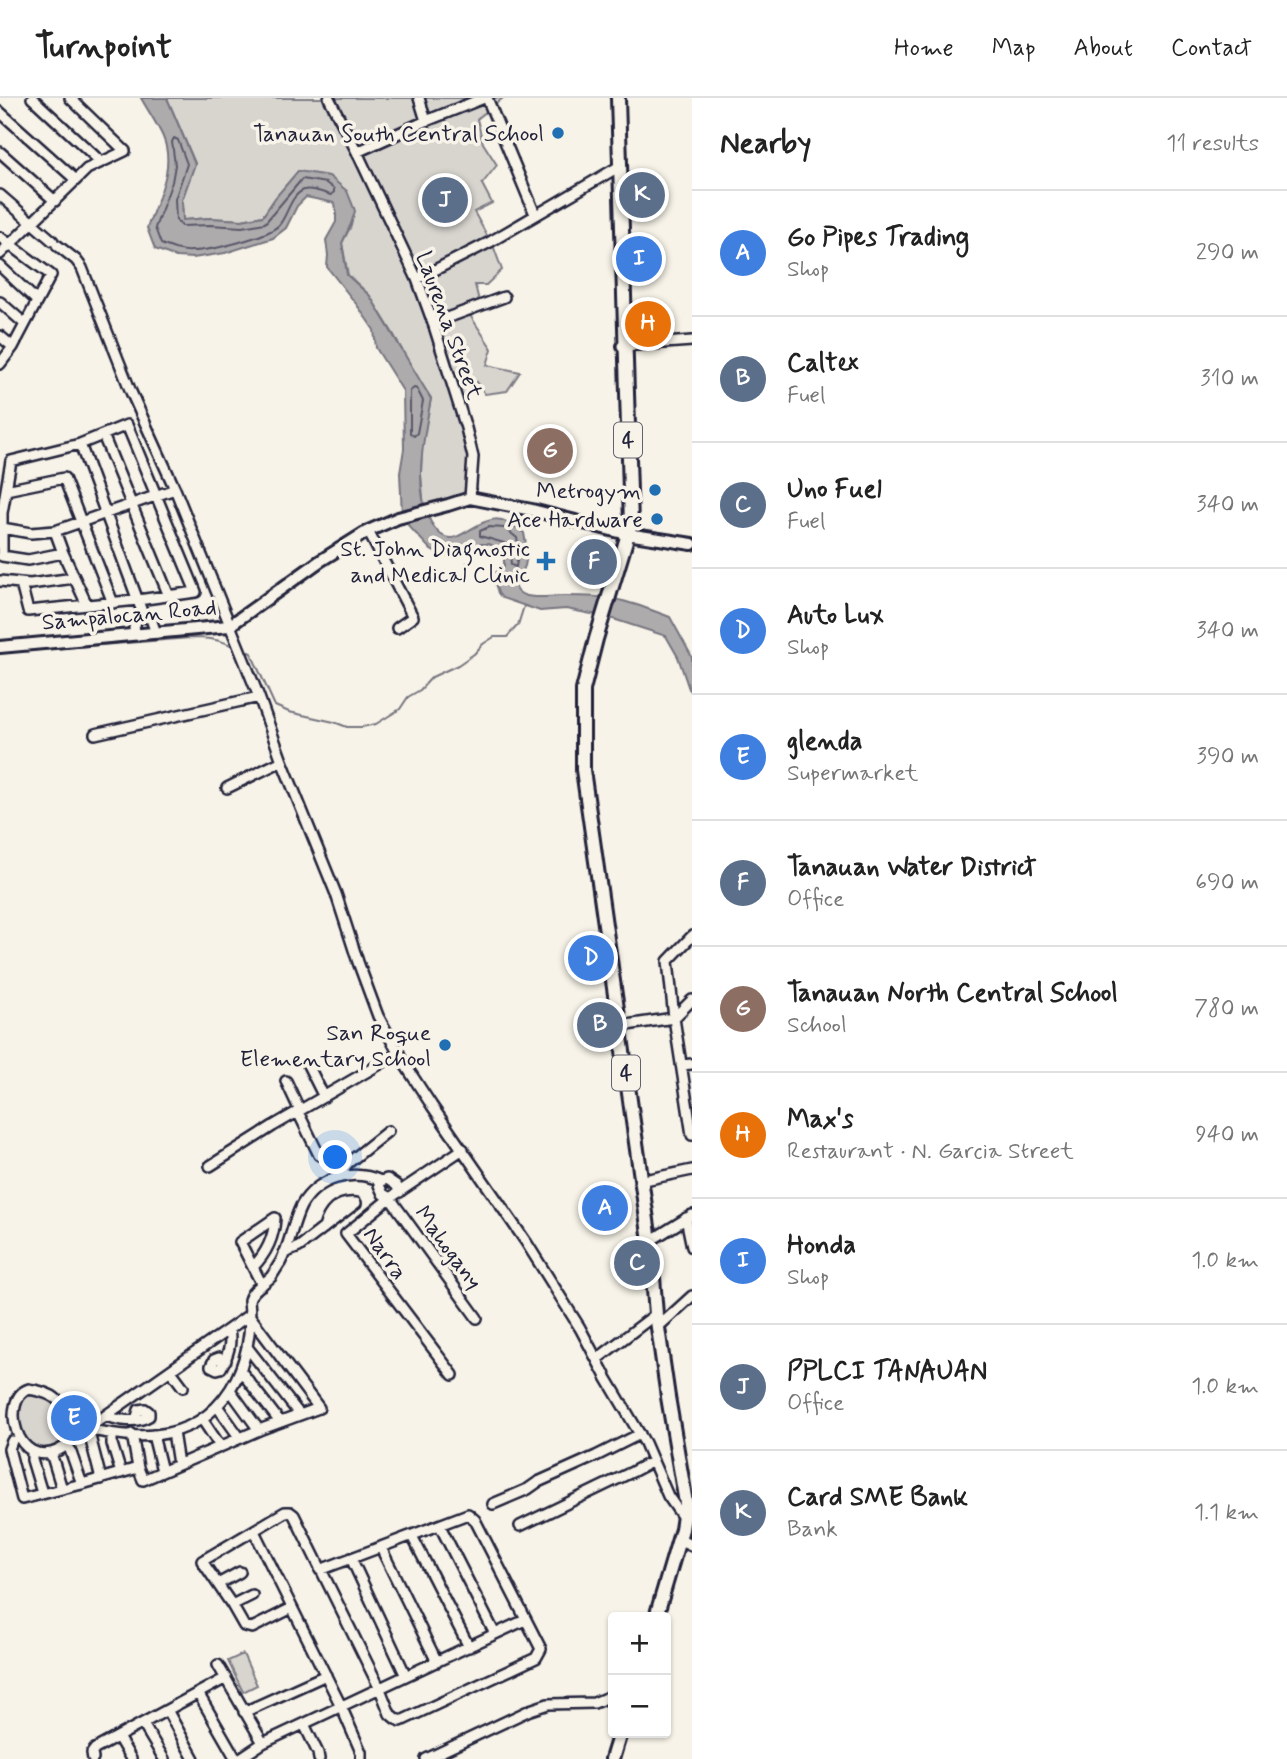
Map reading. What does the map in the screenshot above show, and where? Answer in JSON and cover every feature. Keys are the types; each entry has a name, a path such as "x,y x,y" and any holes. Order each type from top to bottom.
{"highway":[{"name":"4","path":"612,98 631,524 583,690 583,770 650,1241 657,1320 688,1510 657,1612"},
{"name":"4","path":"617,167 618,98"},
{"path":"612,1759 618,1738"}],"main road":[{"name":"Sampalocan Road","path":"0,647 229,626 320,561 368,531 398,518 470,498"},
{"path":"470,498 533,510 627,534 692,544"},
{"path":"679,1539 692,1545"}],"street":[{"path":"32,98 101,162"},
{"path":"0,254 87,169 125,151 70,98"},
{"name":"Laurena Street","path":"329,98 417,279 433,323 473,457 470,498"},
{"path":"419,98 426,121"},
{"path":"357,152 486,98 535,214"},
{"path":"0,112 76,180"},
{"path":"0,152 55,201"},
{"path":"417,279 490,242 617,167"},
{"path":"0,195 82,268 259,697 335,894 378,1016 432,1106 552,1282 580,1328 640,1434 668,1496 688,1510"},
{"path":"0,237 51,275 13,347 0,365"},
{"path":"0,267 37,301"},
{"path":"433,323 504,297"},
{"path":"0,302 25,324"},
{"path":"0,336 13,347"},
{"path":"623,346 692,341"},
{"path":"21,584 28,611 196,592 127,425 80,444 11,461 1,513 2,556 28,560 63,554"},
{"path":"103,435 169,596"},
{"path":"80,444 144,617"},
{"path":"6,490 64,478 113,603"},
{"path":"2,528 31,533 55,531 175,489"},
{"path":"55,531 87,605"},
{"path":"368,531 413,617 397,628"},
{"path":"0,581 21,584 75,578"},
{"path":"137,635 134,628 137,618 144,617 151,619 156,634"},
{"path":"94,734 259,697"},
{"path":"227,788 282,761"},
{"path":"692,936 668,961 681,1065 690,1104 692,1135"},
{"path":"620,1026 674,1018 692,1000"},
{"path":"210,1166 399,1054"},
{"path":"681,1065 692,1064"},
{"path":"308,1065 324,1097"},
{"path":"286,1081 318,1155"},
{"path":"337,1177 348,1163 388,1131"},
{"name":"Narra","path":"453,1375 346,1234 390,1198 463,1149"},
{"path":"640,1181 692,1170"},
{"path":"75,1428 112,1434 153,1435 173,1432 202,1419 230,1390 240,1370 247,1347 251,1294 271,1277 284,1253 301,1206 310,1194 320,1184 337,1177 363,1176 380,1183"},
{"path":"380,1183 387,1179 396,1185 400,1192"},
{"path":"380,1183 383,1194 390,1198"},
{"name":"Mahogany","path":"390,1198 477,1318"},
{"path":"650,1241 689,1216 692,1247"},
{"path":"253,1267 271,1243 275,1218 240,1242 262,1285"},
{"path":"284,1253 299,1247 324,1228"},
{"path":"597,1359 692,1296"},
{"path":"88,1429 249,1315"},
{"path":"132,1434 143,1480 259,1430 319,1408 249,1315"},
{"path":"226,1360 231,1338 229,1329"},
{"path":"247,1347 300,1415"},
{"path":"240,1370 280,1422"},
{"path":"171,1371 183,1387"},
{"path":"11,1395 16,1391 29,1389 54,1397 71,1414 75,1428 68,1444 51,1453 32,1453 9,1438 9,1449 22,1499 138,1468"},
{"path":"230,1390 259,1430"},
{"path":"217,1406 240,1438"},
{"path":"105,1416 136,1420"},
{"path":"202,1419 220,1446"},
{"path":"88,1429 101,1479"},
{"path":"173,1432 178,1464"},
{"path":"112,1434 121,1472"},
{"path":"493,1504 640,1434"},
{"path":"153,1435 162,1471"},
{"path":"68,1444 82,1484"},
{"path":"32,1453 42,1493"},
{"path":"51,1453 62,1489"},
{"path":"520,1526 653,1461"},
{"path":"292,1608 252,1628 244,1626 202,1560 285,1512 294,1515 320,1570 380,1689 390,1714 396,1720 401,1721 536,1658 541,1649 468,1514 320,1570"},
{"path":"440,1526 495,1634"},
{"path":"254,1531 341,1706 363,1757"},
{"path":"412,1536 469,1647"},
{"path":"381,1548 437,1662"},
{"path":"351,1558 406,1676"},
{"path":"218,1584 240,1572"},
{"path":"233,1605 252,1595"},
{"path":"198,1693 238,1759 263,1743 525,1620"},
{"path":"218,1665 263,1743"},
{"path":"244,1712 326,1675"},
{"path":"93,1759 92,1753 95,1749 226,1678"},
{"path":"426,1759 548,1703 594,1703 608,1697"},
{"path":"167,1710 194,1759"},
{"path":"143,1724 164,1759"},
{"path":"304,1724 319,1759"},
{"path":"118,1737 131,1759"}],"shaded area":[{"path":"167,98 503,98 477,119 483,143 497,165 482,184 492,203 474,212 494,248 502,270 486,285 475,285 480,305 464,306 492,349 487,365 520,372 507,391 485,394 477,382 459,405 473,457 470,498 424,508 422,445 431,398 369,295 348,275 342,243 351,226 354,208 298,171 263,216 242,220 183,220 182,200 195,163"},
{"path":"25,1393 48,1398 62,1411 66,1418 67,1431 60,1443 42,1449 23,1439 14,1419 14,1409"},
{"path":"243,1654 257,1685 243,1692 228,1661"}],"water":[{"path":"141,98 167,98 195,164 182,200 183,220 242,220 263,216 298,171 329,176 347,191 355,211 342,243 347,275 370,296 431,399 423,447 421,482 427,514 434,527 443,536 453,538 496,519 524,533 526,562 516,587 525,596 608,598 635,604 670,617 692,657 692,692 666,636 607,617 566,609 540,611 502,598 495,583 495,573 504,566 504,555 499,548 480,544 454,556 442,556 431,550 402,515 400,473 404,449 403,391 376,348 374,330 327,267 326,240 336,222 335,203 306,197 297,206 286,228 273,238 225,253 193,258 176,257 155,249 147,228 164,183 166,149 161,132"}],"waterway":[{"path":"243,650 251,653 275,706 347,727 362,727 376,724 400,709 408,697 420,690 432,677 458,665 494,637 507,637 518,625 524,606"},
{"path":"0,653 190,638 224,642 235,647"}],"place":[{"name":"Tanauan South Central School","path":"558,133"},
{"name":"Card SME Bank","path":"642,195"},
{"name":"PPLCI TANAUAN","path":"445,200"},
{"name":"Honda","path":"639,259"},
{"name":"Max's","path":"648,324"},
{"name":"Tanauan North Central School","path":"550,451"},
{"name":"Metrogym","path":"655,490"},
{"name":"Ace Hardware","path":"657,519"},
{"name":"St. John Diagnostic and Medical Clinic","path":"546,561"},
{"name":"Tanauan Water District","path":"594,562"},
{"name":"Auto Lux","path":"591,958"},
{"name":"Caltex","path":"600,1025"},
{"name":"San Roque Elementary School","path":"445,1045"},
{"name":"Go Pipes Trading","path":"605,1208"},
{"name":"Uno Fuel","path":"637,1263"},
{"name":"glenda","path":"74,1418"}]}
